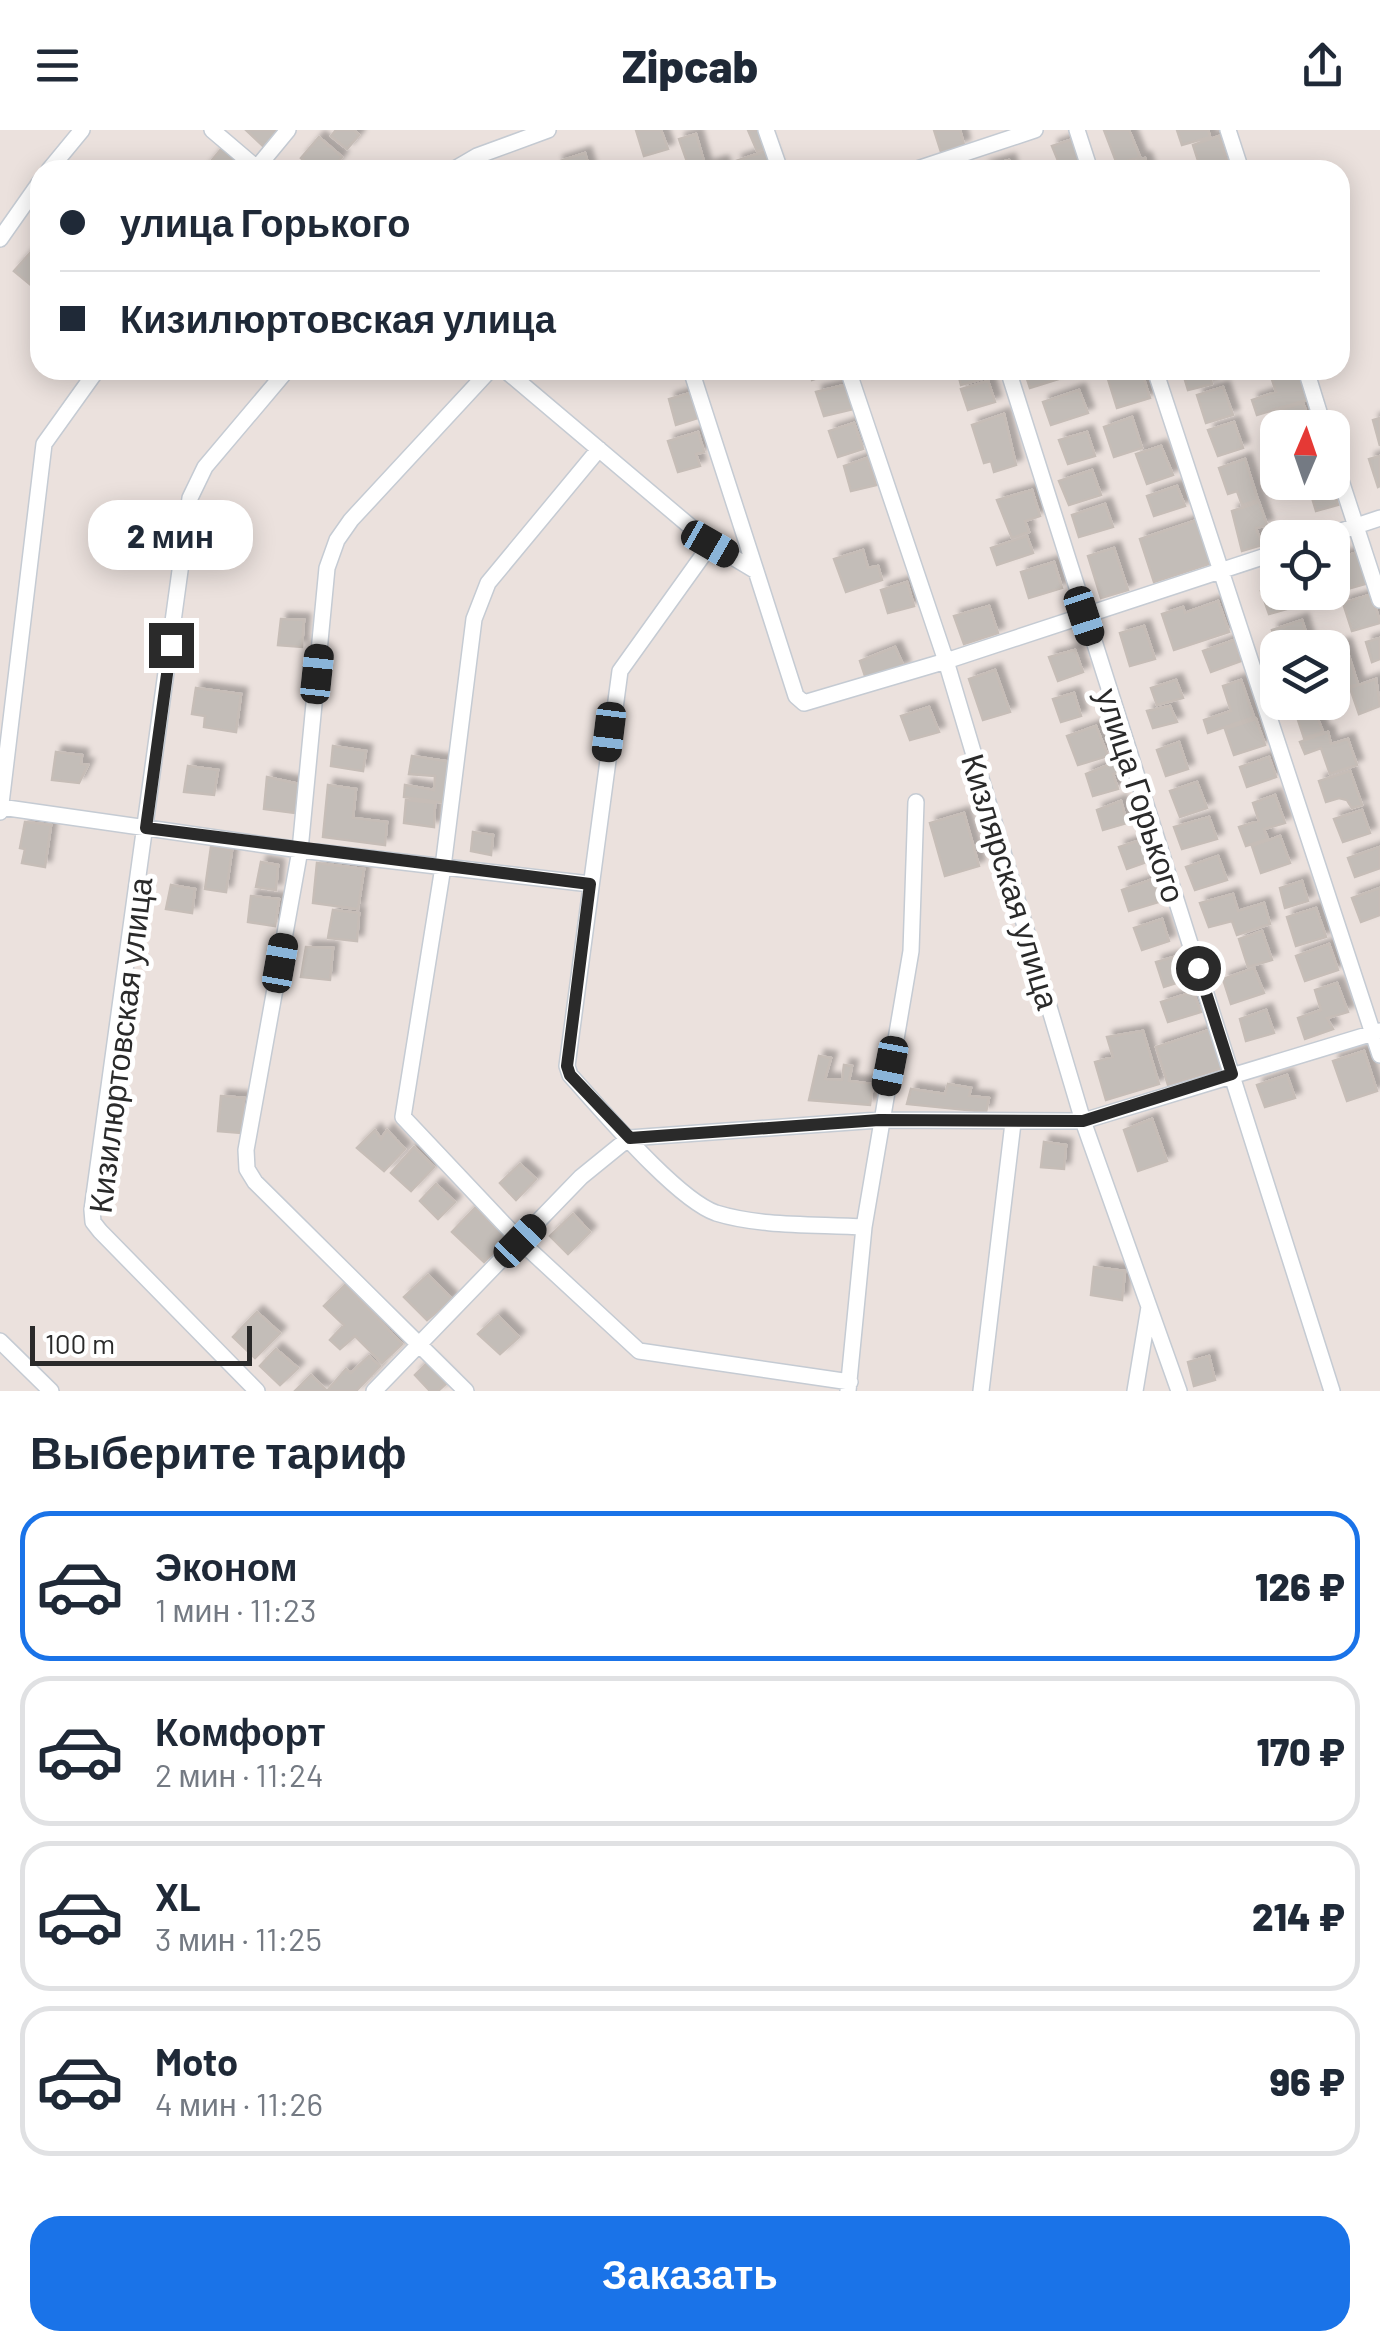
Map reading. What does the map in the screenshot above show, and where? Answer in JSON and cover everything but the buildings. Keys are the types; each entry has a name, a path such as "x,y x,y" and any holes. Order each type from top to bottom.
{"street":[{"path":"57,160 82,130"},
{"path":"212,130 247,160"},
{"path":"264,160 288,130"},
{"path":"470,160 548,130"},
{"path":"766,130 776,160"},
{"path":"957,160 1035,130"},
{"path":"1076,130 1086,160"},
{"path":"1228,130 1238,160"},
{"path":"0,238 30,196"},
{"path":"90,380 44,444 0,809 590,884"},
{"name":"Кизилюртовская улица","path":"257,1391 93,1222 196,480 278,380"},
{"path":"466,1391 246,1169 246,1150 300,850 327,568 337,540 481,380"},
{"path":"516,380 710,544 756,571"},
{"path":"694,380 796,696 804,703 946,661 1260,558"},
{"name":"Кизлярская улица","path":"851,380 946,661 1083,1121 1179,1391"},
{"name":"улица Горького","path":"1011,380 1332,1391"},
{"path":"1158,380 1376,1032 1380,1055"},
{"path":"1309,380 1318,410"},
{"path":"599,449 488,583 480,600 403,1117 520,1241 639,1351 849,1386 879,1120 911,951 916,802"},
{"path":"1347,500 1380,600"},
{"path":"1350,528 1380,518"},
{"path":"710,544 620,671 567,1066 570,1075 699,1205 718,1214 864,1228"},
{"path":"374,1391 581,1177 630,1138 879,1120 1083,1121 1376,1032"},
{"path":"981,1391 1014,1123"},
{"path":"1134,1391 1150,1304"},
{"path":"0,1340 51,1391"}],"route":[{"path":"171,645 146,828 590,884 567,1066 570,1075 630,1138 879,1120 1083,1121 1232,1074 1198,968"}]}
